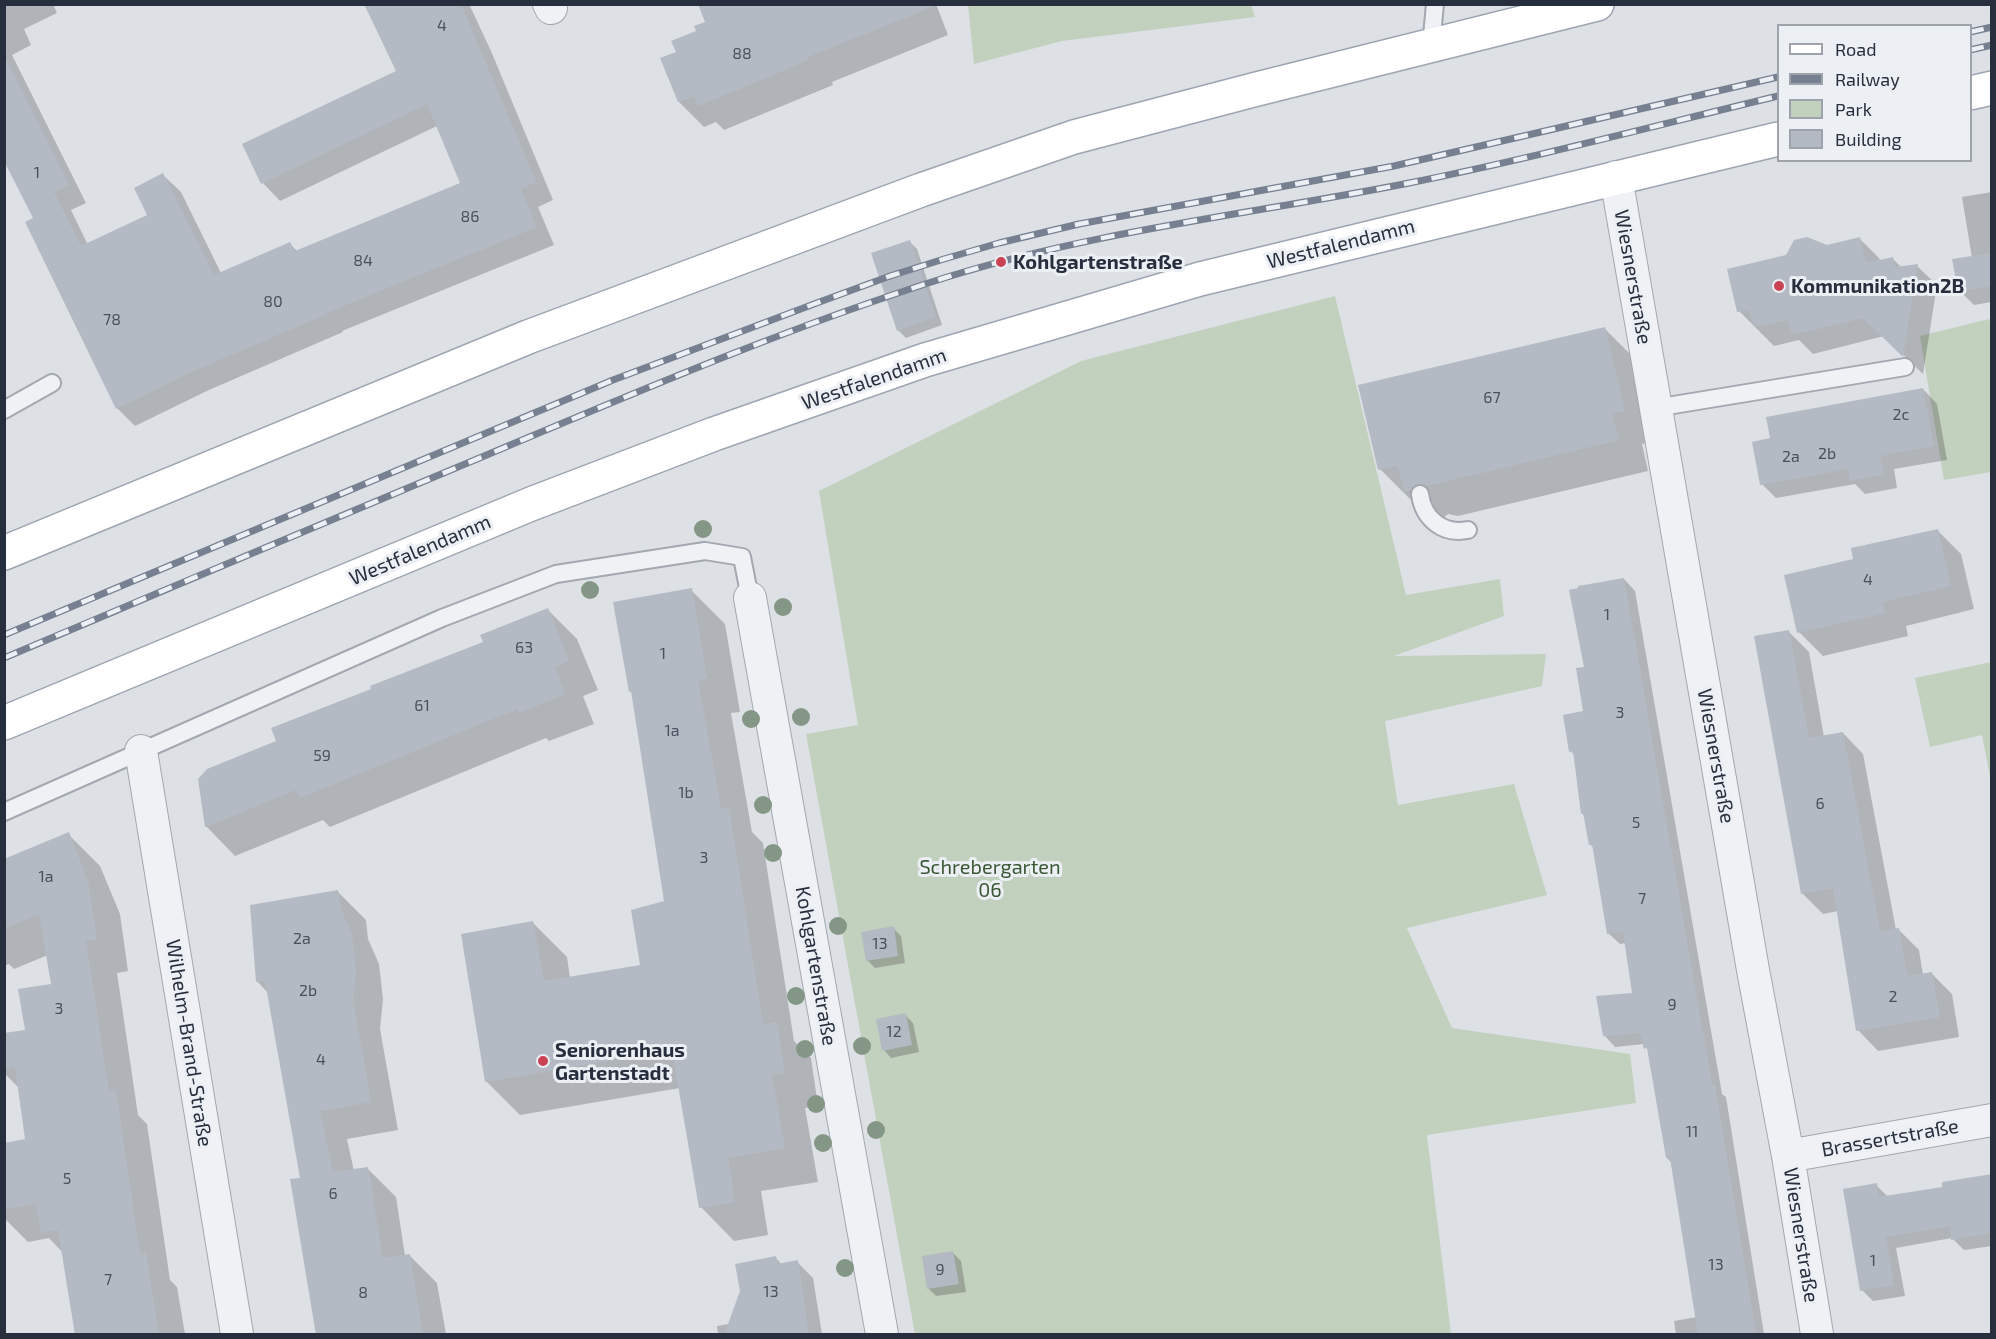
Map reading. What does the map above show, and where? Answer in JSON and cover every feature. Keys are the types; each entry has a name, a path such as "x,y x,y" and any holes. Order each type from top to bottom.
{"main road":[{"path":"4,553 528,336 921,190 1074,137 1597,4"},
{"path":"1972,93 1992,88"},
{"name":"Westfalendamm","path":"4,723 531,504 904,367 1200,279 1777,139"}],"street":[{"name":"Wiesnerstraße","path":"1616,177 1753,970 1788,1156 1817,1335"},
{"name":"Kohlgartenstraße","path":"750,598 882,1335"},
{"name":"Wilhelm-Brand-Straße","path":"141,752 237,1335"},
{"name":"Brassertstraße","path":"1788,1156 1992,1120"}],"lane":[{"path":"1431,46 1435,4"},
{"path":"1655,408 1905,367"},
{"path":"4,410 52,383"},
{"path":"1419,494 1425,512 1432,522 1445,529 1468,531"},
{"path":"4,812 442,618 556,574 705,551 742,557 750,598"}],"green space":[{"path":"1251,4 1255,17 1062,41 974,64 968,5"},
{"name":"Schrebergarten 06","path":"1335,296 1406,595 1500,579 1504,616 1394,656 1546,654 1542,686 1385,721 1398,805 1514,784 1547,895 1407,928 1452,1028 1630,1054 1636,1103 1427,1135 1451,1334 915,1334 806,734 858,725 819,491 1081,361"},
{"path":"1989,319 1992,332 1991,472 1944,480 1920,336"},
{"path":"1992,662 1991,782 1982,735 1930,747 1915,678"}],"building":[{"path":"364,4 461,4 536,182 521,189 537,227 326,313 191,372 116,409 25,222 33,218 4,161 4,55 69,185 54,192 81,246 147,215 134,188 163,173 214,275 290,242 295,251 460,183 427,104 261,184 242,144 396,71"},
{"path":"698,4 934,4 934,6 808,57 809,60 698,106 694,96 678,102 660,58 676,52 671,41 696,31 694,26 705,22"},
{"path":"1807,237 1827,245 1860,237 1866,263 1893,257 1895,267 1918,264 1903,357 1863,318 1792,335 1788,320 1754,327 1749,310 1737,312 1727,269 1786,255 1794,240"},
{"path":"910,240 936,317 897,331 871,253"},
{"path":"1992,253 1992,286 1958,291 1952,259"},
{"path":"1605,327 1625,411 1612,413 1619,440 1427,486 1417,484 1404,492 1397,465 1378,470 1358,385"},
{"path":"1923,388 1934,446 1880,456 1884,474 1850,481 1848,469 1760,485 1752,442 1770,438 1766,417"},
{"path":"1938,529 1951,586 1883,602 1885,613 1797,633 1784,575 1853,559 1851,548"},
{"path":"1624,578 1712,1085 1715,1084 1756,1335 1698,1335 1670,1158 1666,1158 1647,1048 1644,1049 1640,1033 1603,1036 1596,996 1632,993 1623,932 1607,934 1592,844 1589,845 1583,813 1581,814 1573,751 1569,752 1563,715 1583,711 1576,668 1584,667 1569,590 1578,588 1578,586"},
{"name":"Seniorenhaus Gartenstadt","path":"692,588 707,678 698,680 721,809 729,807 763,1025 777,1022 785,1073 772,1075 785,1148 728,1158 735,1202 699,1208 672,1050 485,1082 461,934 533,921 544,981 640,965 631,910 664,901 631,691 629,692 613,602"},
{"path":"548,608 569,661 555,667 565,694 519,713 517,709 300,798 296,790 205,827 198,779 207,769 276,741 271,728 483,642 480,635"},
{"path":"1789,630 1809,738 1843,732 1880,931 1899,928 1907,976 1932,972 1940,1017 1856,1031 1833,888 1801,894 1754,636"},
{"path":"69,832 88,881 97,940 86,941 109,1092 116,1091 140,1254 146,1253 159,1335 75,1335 58,1230 41,1233 36,1204 4,1209 4,1143 25,1139 15,1067 4,1069 4,1033 25,1030 18,989 51,984 39,914 4,929 4,859"},
{"path":"338,890 341,909 352,935 356,970 353,1000 371,1102 320,1111 333,1172 368,1167 383,1258 410,1254 423,1335 316,1335 290,1179 300,1178 265,981 256,982 250,905"},
{"path":"894,926 898,956 866,961 861,932"},
{"path":"906,1013 912,1045 882,1051 876,1019"},
{"path":"1992,1174 1992,1233 1951,1240 1949,1226 1886,1237 1894,1285 1860,1291 1843,1189 1877,1183 1879,1197 1942,1187 1942,1182"},
{"path":"953,1251 959,1284 927,1289 922,1256"},
{"path":"776,1256 777,1264 798,1260 809,1335 724,1335 740,1291 735,1264"}],"railway":[{"path":"1972,32 1992,27"},
{"path":"1972,50 1992,45"},
{"path":"4,635 613,380 890,276 944,259 1079,224 1394,166 1777,77"},
{"path":"4,658 658,384 829,317 944,278 1001,262 1115,236 1451,174 1777,96"}],"place":[{"name":"Kohlgartenstraße","path":"1001,262"},
{"name":"Kommunikation2B","path":"1779,286"},
{"name":"Seniorenhaus Gartenstadt","path":"543,1061"}]}
